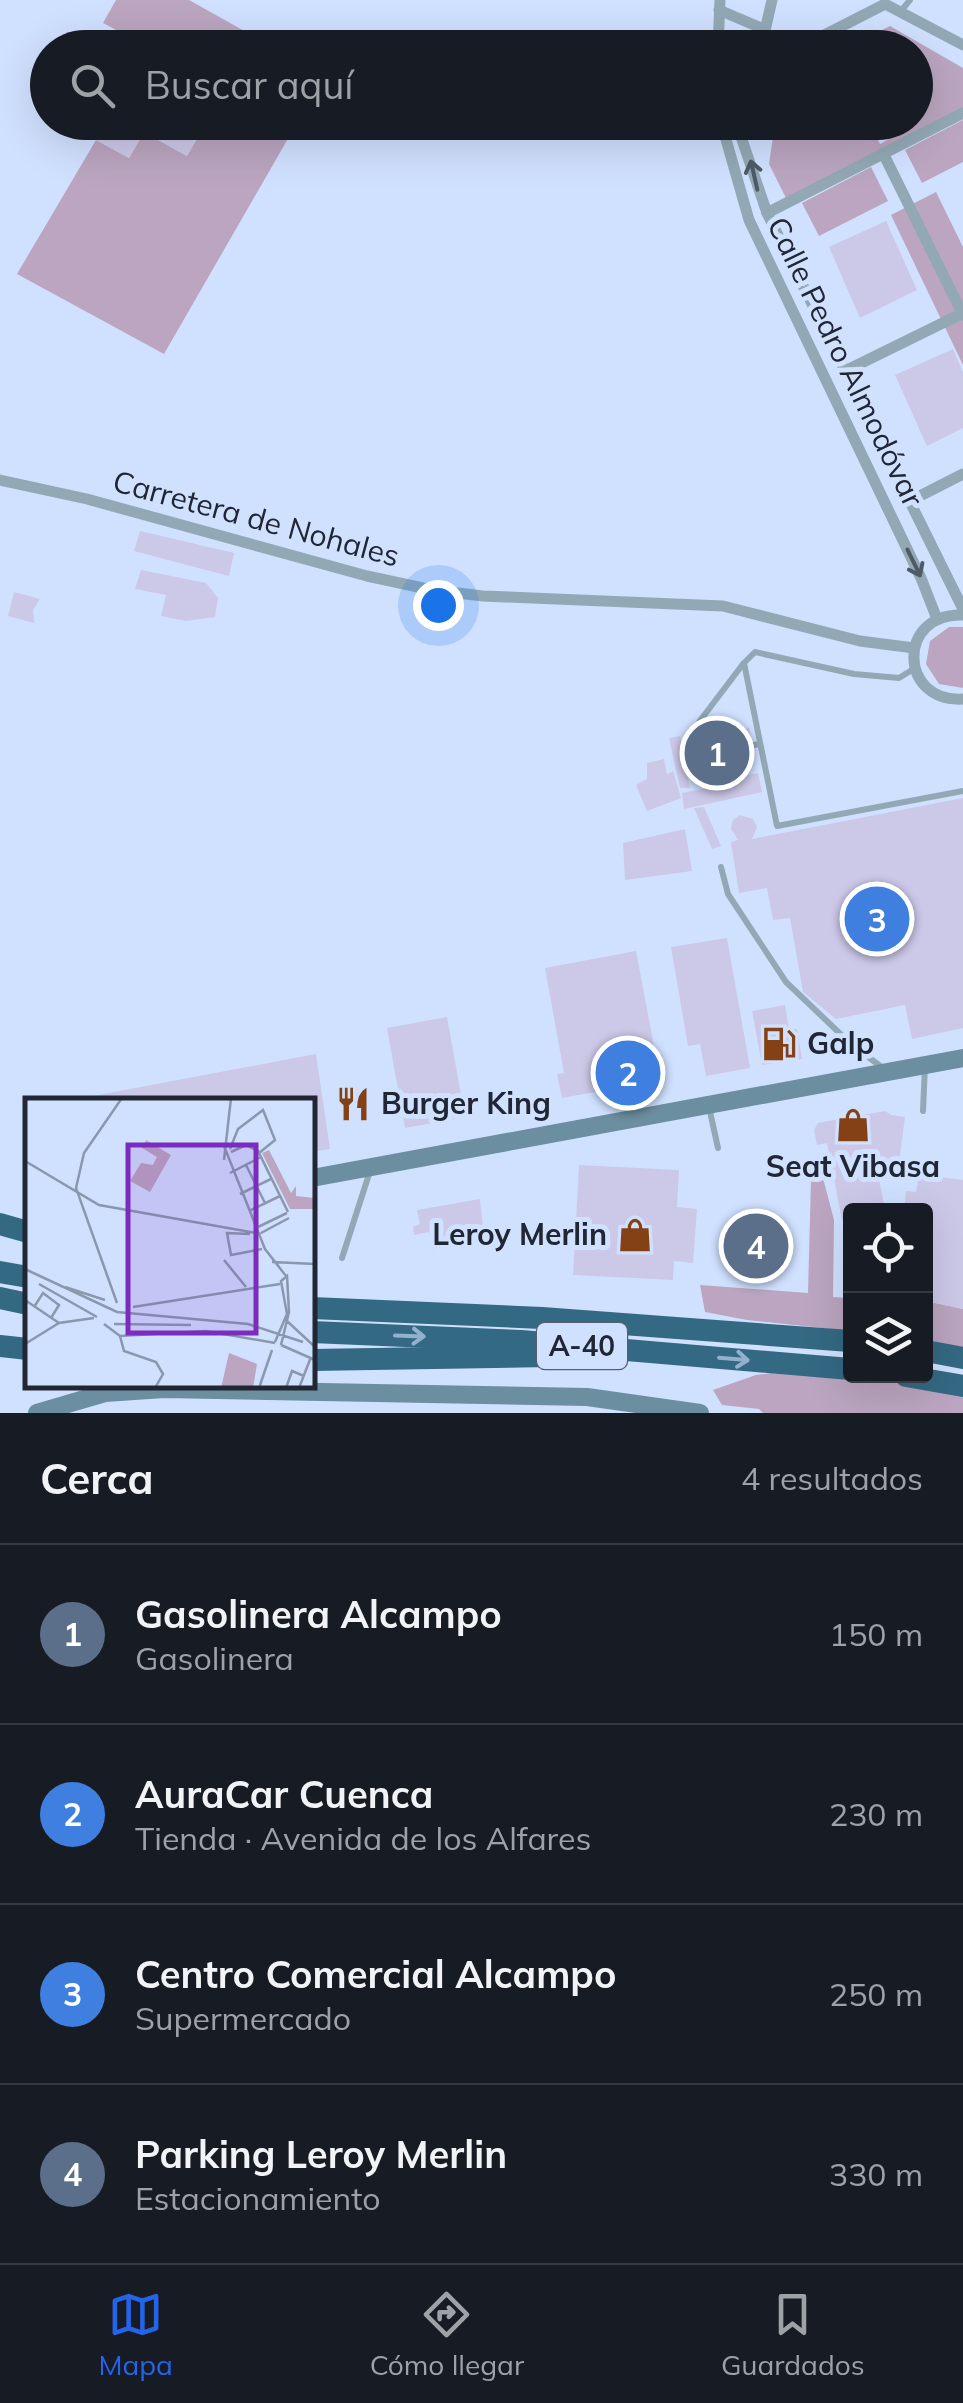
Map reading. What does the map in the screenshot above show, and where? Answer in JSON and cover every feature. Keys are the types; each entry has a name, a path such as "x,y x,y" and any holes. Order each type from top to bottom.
{"highway":[{"path":"0,1224 25,1231"},
{"path":"315,1297 542,1318"},
{"name":"A-40","path":"315,1308 542,1318 843,1340"},
{"name":"A-40","path":"315,1332 522,1341 843,1368"},
{"path":"0,1346 25,1349"},
{"path":"933,1352 963,1358"},
{"path":"315,1360 697,1356"},
{"path":"933,1381 963,1386"}],"street":[{"path":"768,30 772,0"},
{"path":"834,30 884,4 963,45"},
{"path":"719,30 720,5 751,21 758,30"},
{"path":"933,128 963,113"},
{"name":"Calle Pedro Almodóvar","path":"725,140 749,220 921,578 937,619"},
{"name":"Calle Pedro Almodóvar","path":"742,140 766,213 963,612"},
{"path":"766,213 910,140"},
{"path":"843,372 963,314 883,154"},
{"path":"910,501 963,474"},
{"name":"Carretera de Nohales","path":"0,480 87,499 367,576 432,590 484,596 723,606 860,641 914,648"},
{"path":"963,612 937,619 922,631 914,648 915,668 930,691 956,699 963,708"},
{"path":"315,1177 963,1058"},
{"path":"0,1214 25,1218"},
{"path":"38,1413 105,1393 164,1389 588,1397 700,1413"}],"lane":[{"path":"900,13 910,0"},
{"path":"759,744 697,757 693,730 755,652 854,674 900,678 915,668"},
{"path":"744,663 777,826 963,791"},
{"path":"721,867 728,894 786,982 852,1045 888,1071"},
{"path":"922,1110 925,1064"},
{"path":"708,1106 718,1148"},
{"path":"342,1258 372,1167"}],"shaded area":[{"path":"116,0 189,0 243,30 116,30 103,23"},
{"path":"933,51 963,68 963,110 933,125"},
{"path":"963,120 963,162 922,183 905,150 933,140 933,136"},
{"path":"96,140 129,158 139,140 158,140 187,156 196,140 287,140 164,354 17,274"},
{"path":"773,140 878,140 880,144 904,140 787,200 769,164"},
{"path":"871,167 888,201 819,236 802,203"},
{"path":"936,192 963,247 963,365 891,215"},
{"path":"949,627 963,627 963,688 939,684 926,664 930,641"},
{"path":"823,1178 834,1220 833,1297 843,1298 843,1330 705,1312 700,1285 808,1293 811,1180"},
{"path":"933,1303 963,1309 963,1350 933,1345"},
{"path":"793,1370 843,1376 843,1383 896,1383 960,1391 963,1413 763,1413 759,1409 722,1405 713,1390 756,1375"}],"building":[{"path":"96,140 139,140 129,158"},
{"path":"158,140 196,140 187,156"},
{"path":"886,221 917,290 860,318 829,247"},
{"path":"953,349 963,372 963,428 927,446 895,375"},
{"path":"140,531 234,553 229,576 134,551"},
{"path":"141,570 206,583 218,598 215,617 186,621 161,616 166,595 135,589"},
{"path":"14,592 40,599 33,610 34,623 8,616"},
{"path":"749,728 752,746 742,749 740,743 723,747 727,764 709,768 703,738"},
{"path":"680,736 690,788 680,788 669,738"},
{"path":"664,759 667,774 673,771 681,798 647,811 636,785 647,779 647,763"},
{"path":"758,773 762,792 684,809 682,793"},
{"path":"963,798 963,1028 912,1039 905,1005 836,1019 803,992 790,918 773,920 767,888 739,893 731,842 738,840 731,829 733,820 740,815 753,819 757,827 752,839"},
{"path":"704,807 721,846 712,849 694,808"},
{"path":"685,829 692,871 625,880 623,843"},
{"path":"727,938 750,1068 706,1076 700,1044 688,1046 671,947"},
{"path":"636,951 656,1057 662,1055 666,1079 562,1098 557,1074 564,1073 545,968"},
{"name":"Galp","path":"785,1005 789,1030 797,1029 802,1059 762,1065 752,1011"},
{"path":"447,1017 465,1117 405,1128 387,1028"},
{"path":"316,1054 330,1149 315,1152 315,1098 93,1096"},
{"path":"885,1111 905,1117 899,1163 877,1168 884,1203 843,1203 842,1220 827,1143 817,1145 814,1130 818,1123"},
{"name":"Leroy Merlin","path":"579,1165 679,1170 677,1207 697,1209 693,1263 674,1261 673,1280 573,1275"},
{"path":"919,1174 963,1180 963,1309 933,1303 933,1203 905,1203 906,1191 916,1192"},
{"path":"480,1199 484,1238 432,1250 429,1232 414,1235 413,1227 420,1224 417,1210"}],"place":[{"name":"Gasolinera Alcampo","path":"717,753"},
{"name":"Centro Comercial Alcampo","path":"877,919"},
{"name":"Galp","path":"779,1044"},
{"name":"AuraCar Cuenca","path":"628,1073"},
{"name":"Burger King","path":"353,1104"},
{"name":"Seat Vibasa","path":"853,1125"},
{"name":"Leroy Merlin","path":"635,1235"},
{"name":"Parking Leroy Merlin","path":"756,1246"}]}
